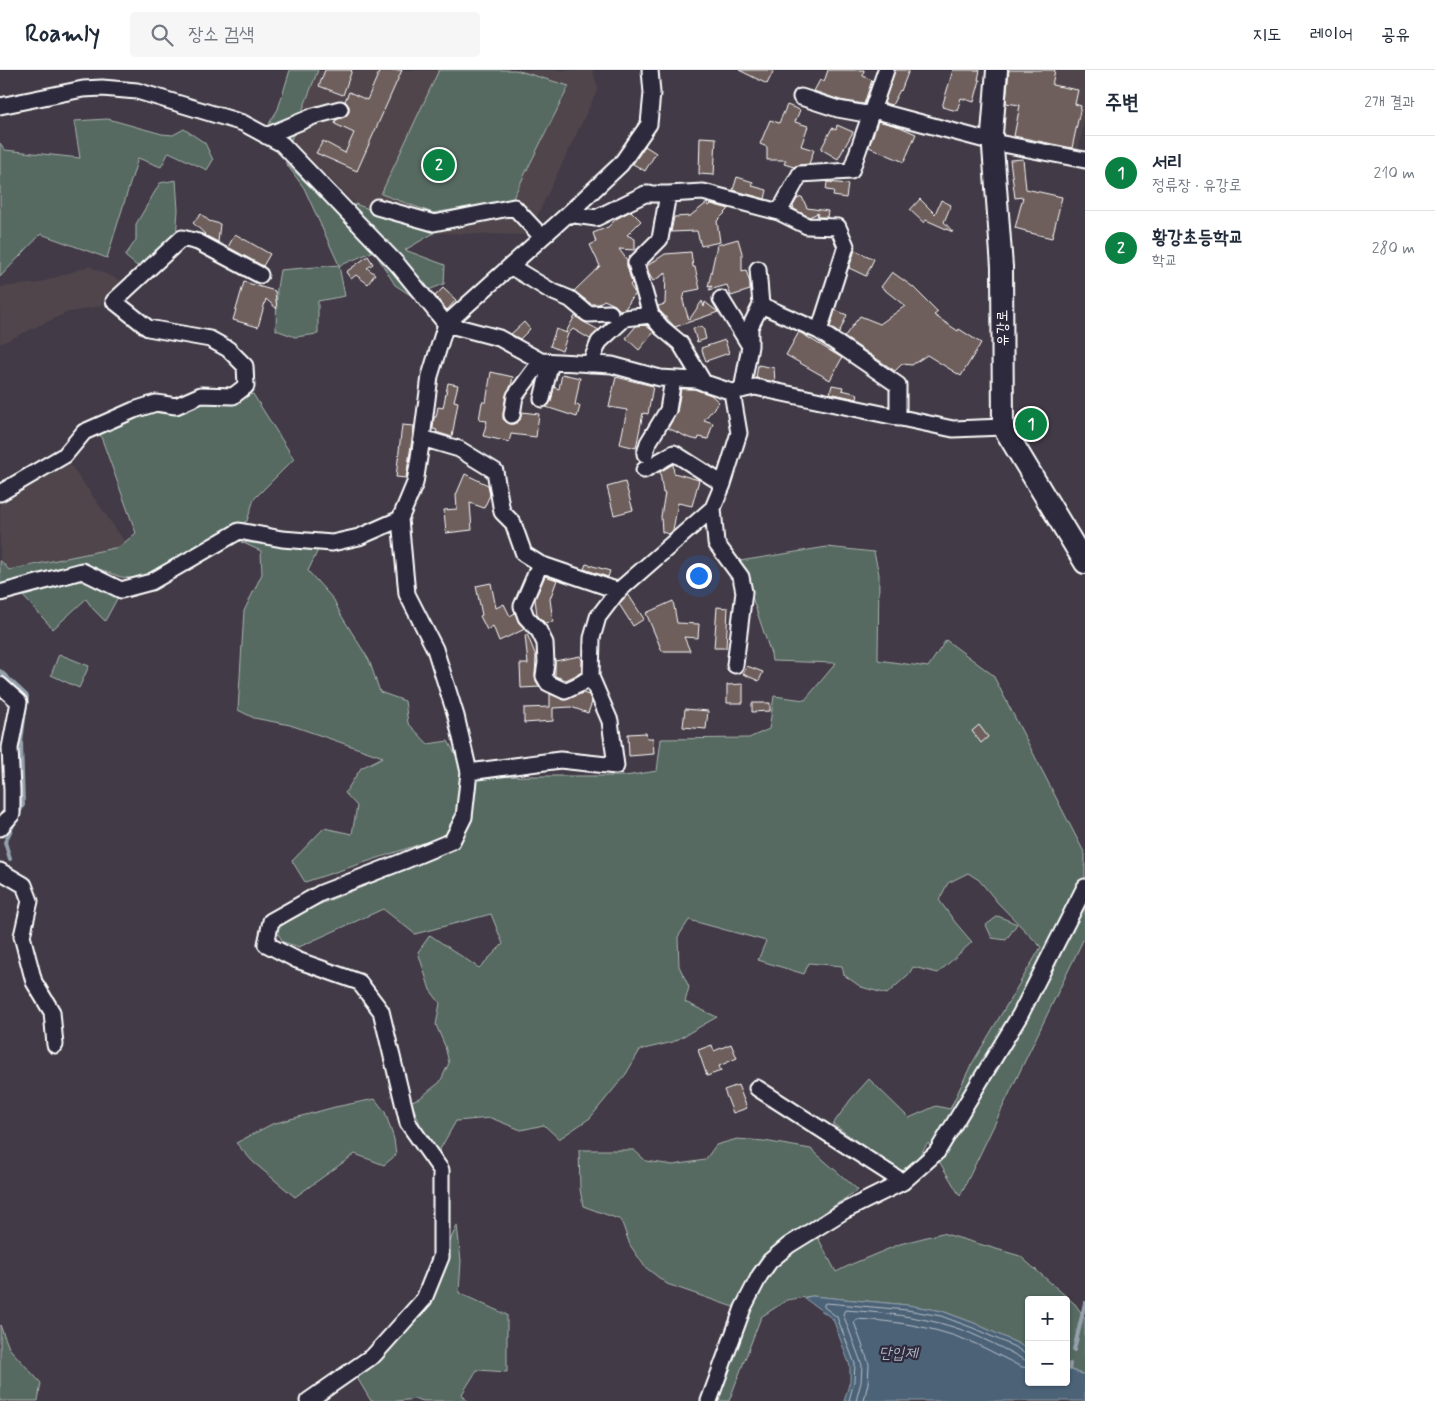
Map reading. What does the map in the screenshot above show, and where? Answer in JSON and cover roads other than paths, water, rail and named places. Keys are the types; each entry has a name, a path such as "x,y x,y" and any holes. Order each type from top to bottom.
{"main road":[{"name":"유강로","path":"997,70 992,134 1002,267 1003,427"},
{"path":"1003,427 1085,563"}],"street":[{"path":"308,1401 374,1355 424,1299 441,1257 441,1170 408,1123 381,1011 359,982 297,960 266,944 272,921 321,894 452,841 464,817 469,772 456,716 435,649 407,594 400,519 415,483 430,376 446,324 621,164 649,124 652,93 650,70"},
{"path":"779,212 800,174 851,171 886,70"},
{"path":"0,106 83,88 102,88 137,91 243,123 282,144 398,266 446,324 499,338 546,361 612,365 660,378 696,380 737,391 755,388 953,429 1003,427"},
{"path":"800,97 838,109 872,112 993,142 1085,160"},
{"path":"266,136 314,116 340,109"},
{"path":"568,214 596,218 644,194 703,192 779,212 807,226 838,227 846,246 819,331"},
{"path":"668,194 660,240 636,263 651,315 662,328 680,343 704,383"},
{"path":"377,207 434,223 514,207 542,237"},
{"path":"0,493 65,455 84,432 134,410 156,403 176,406 201,395 234,396 246,386 245,366 228,349 210,340 148,328 114,301 182,238 198,242 260,275"},
{"path":"510,266 551,291 570,299 588,314 610,313"},
{"path":"469,772 560,760 616,766 610,721 591,677 592,638 598,617 619,591 713,508 723,484 739,433 737,391 750,346 750,327 761,306 758,269"},
{"path":"721,299 750,346"},
{"path":"761,306 819,331 898,385 898,418"},
{"path":"590,364 599,342 625,318 651,315"},
{"path":"542,399 546,361"},
{"path":"512,415 515,396 546,361"},
{"path":"645,454 648,443 668,410 673,379"},
{"path":"422,438 459,449 495,471 502,512 513,523 524,554 540,564 619,591"},
{"path":"644,470 674,453 723,484"},
{"path":"713,508 716,543 741,577 744,592 735,665"},
{"path":"0,593 82,571 121,590 152,582 239,531 282,539 332,543 359,537 400,519"},
{"path":"540,564 522,606 526,617 545,643 546,663 544,676 548,683 565,691 591,677"},
{"path":"0,685 18,702 10,748 12,814 0,828"},
{"path":"0,872 24,885 30,901 22,936 34,982 52,1012 55,1045"},
{"path":"709,1401 743,1308 760,1275 770,1261 789,1245 844,1211 903,1182 936,1152 963,1111 1020,1015 1085,887"},
{"path":"758,1088 903,1182"}],"water":[{"name":"단입제","path":"812,1296 908,1305 942,1311 974,1323 1025,1348 1025,1386 1070,1386 1070,1369 1085,1375 1085,1401 844,1401 850,1381 850,1366 833,1319 804,1298"}],"waterway":[{"path":"0,671 27,696 21,742 23,805 5,842 10,859"},
{"path":"1074,1350 1085,1303"}],"place":[{"name":"황강초등학교","path":"439,165"},
{"name":"서리","path":"1031,424"}]}
